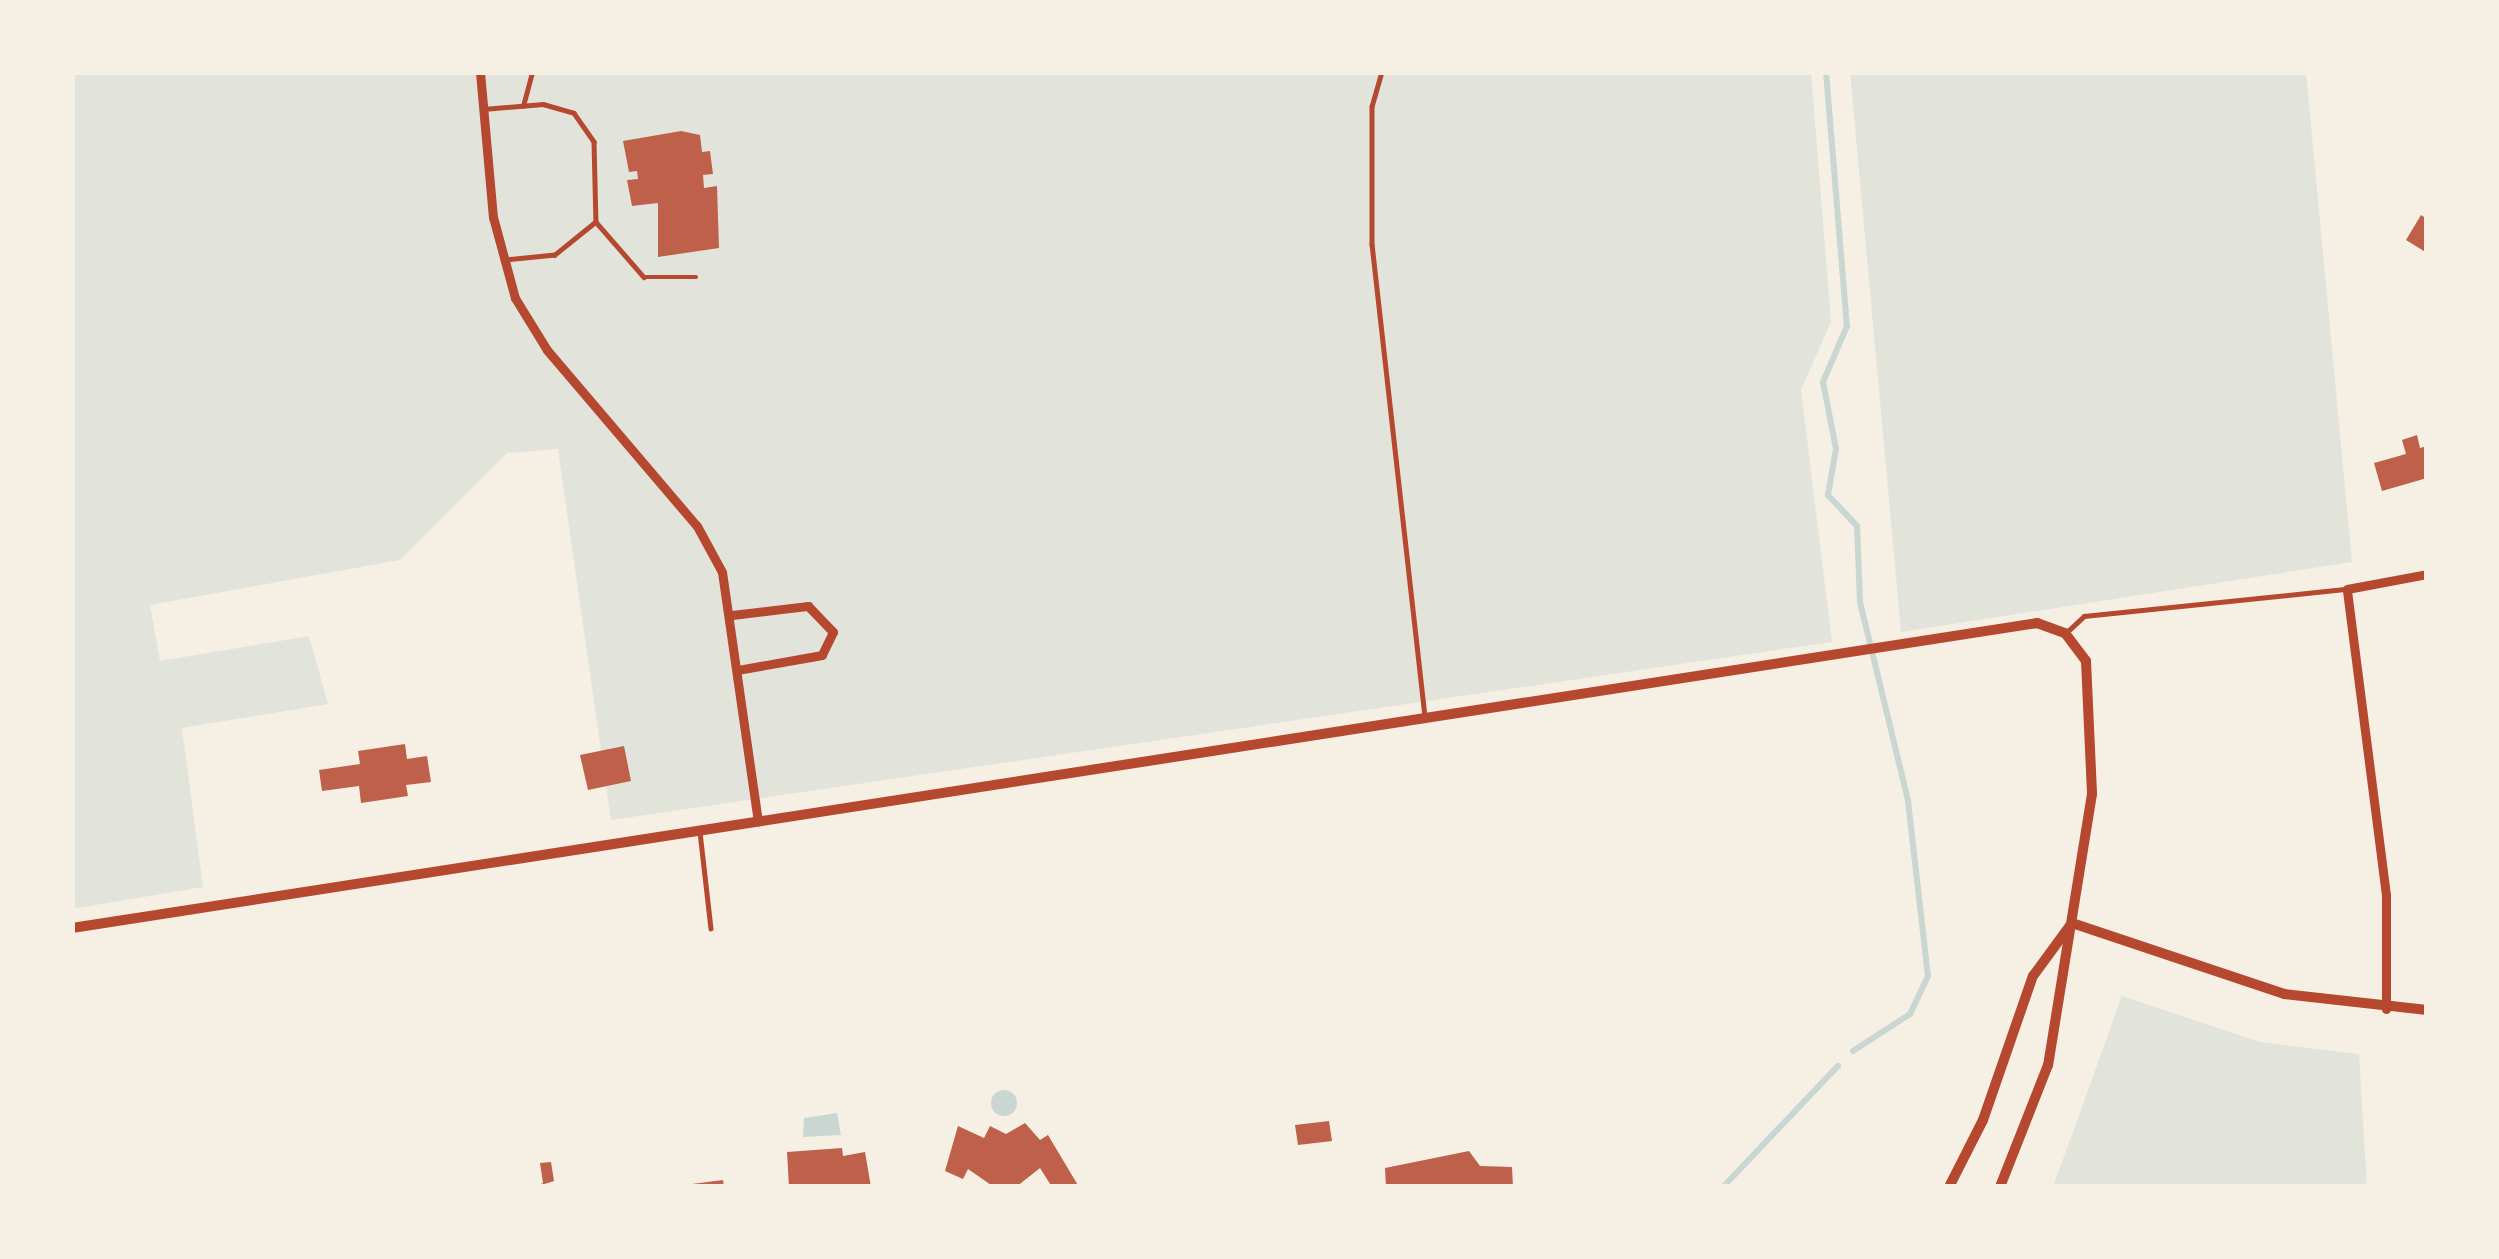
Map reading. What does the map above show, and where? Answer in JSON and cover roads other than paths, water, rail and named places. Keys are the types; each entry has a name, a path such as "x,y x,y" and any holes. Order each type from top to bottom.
{"street":[{"path":"479,72 501,260 537,337 707,540 732,615 758,821"},
{"path":"2386,1009 2386,895 2348,589 2427,574"},
{"path":"732,615 808,606 833,632 822,656 738,670"},
{"path":"72,928 2037,623 2065,633 2086,661 2093,765 2048,1064 2000,1187"},
{"path":"2072,923 2284,994 2427,1010"},
{"path":"1949,1187 1983,1120 2033,976 2072,923"}],"lane":[{"path":"523,106 532,72"},
{"path":"1382,72 1372,106 1372,244 1425,716"},
{"path":"483,109 523,106 574,113 594,142 596,222 644,277 696,277"},
{"path":"501,260 554,255 596,222"},
{"path":"2065,633 2084,616 2348,589"},
{"path":"700,829 711,928"}],"waterway":[{"path":"1826,72 1847,326 1823,382 1836,449 1828,495 1857,526 1860,602 1908,801 1928,976 1910,1014 1853,1051"},
{"path":"1723,1187 1838,1066"}]}
